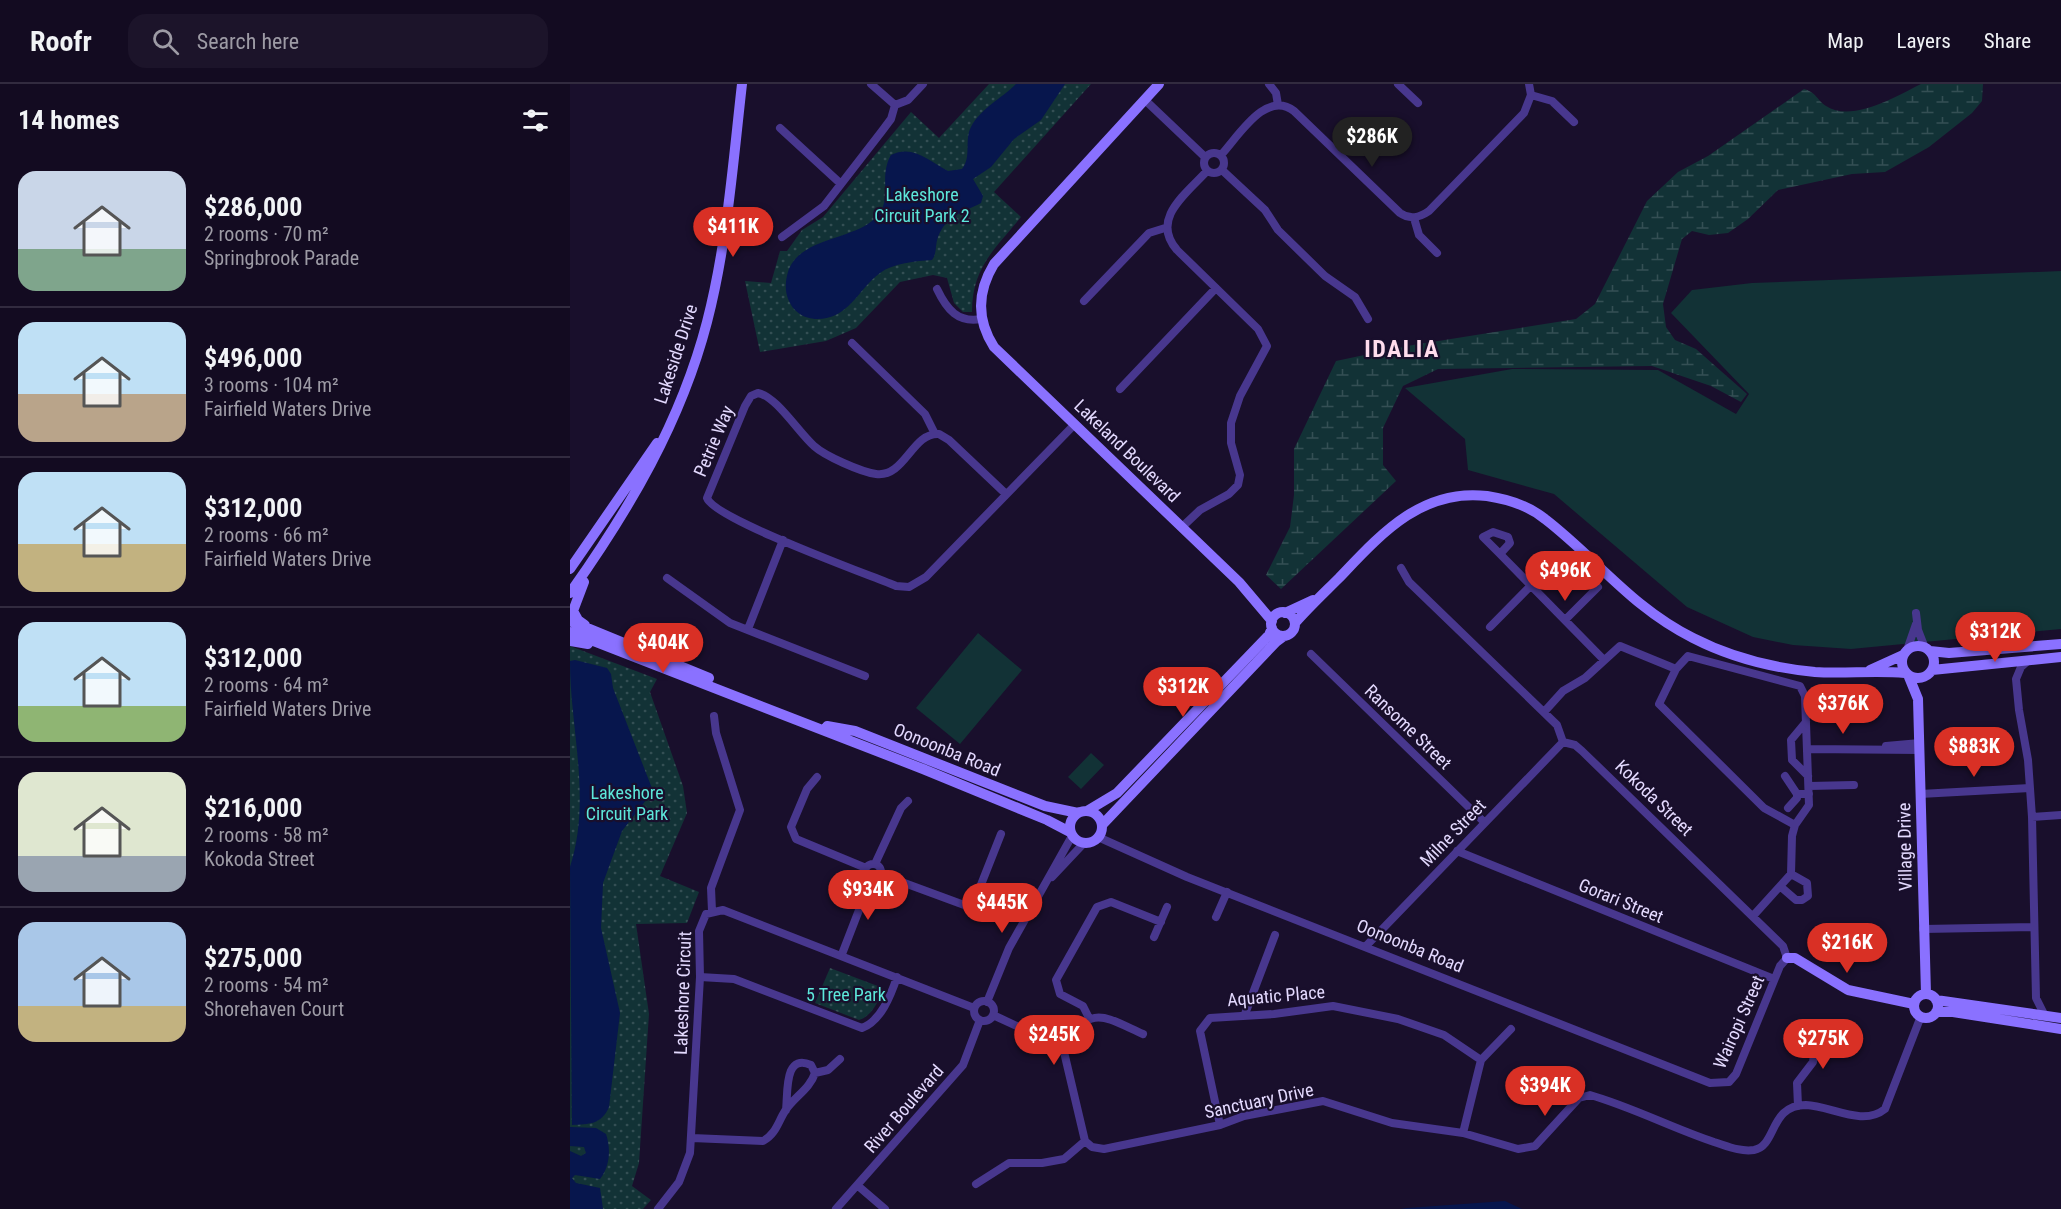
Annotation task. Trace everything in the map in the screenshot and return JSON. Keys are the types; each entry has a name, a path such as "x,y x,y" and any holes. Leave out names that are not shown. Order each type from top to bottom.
{"street":[{"name":"Lakeside Drive","path":"570,593 603,547 656,458 707,322 728,206 742,84"},
{"path":"871,84 895,105"},
{"path":"895,105 908,100 922,84"},
{"name":"Lakeland Boulevard","path":"1159,84 994,264 981,291 981,319 994,346 1277,619"},
{"path":"1269,84 1276,93 1278,105"},
{"path":"1398,84 1418,103"},
{"path":"1221,156 1261,112 1278,105 1294,111 1400,213 1414,218 1429,211 1524,113 1531,95 1529,84"},
{"path":"1531,95 1552,101 1574,122"},
{"path":"1145,100 1205,157"},
{"path":"782,237 818,212 882,131 891,118 895,105"},
{"path":"780,128 841,184"},
{"path":"1215,153 1221,156 1224,164 1222,170 1216,173 1207,171 1203,163 1205,157 1215,153"},
{"path":"1222,170 1265,210 1278,230 1325,276 1355,297 1368,319"},
{"path":"1182,527 1200,510 1229,494 1238,485 1240,475 1231,443 1231,423 1240,396 1267,346 1263,334 1170,243 1165,228 1170,212 1207,171"},
{"path":"1414,218 1416,231 1437,253"},
{"path":"1084,301 1149,233 1165,228"},
{"path":"1120,389 1216,288"},
{"path":"938,289 943,302 959,318 968,321 981,319"},
{"path":"852,343 925,414 935,434 949,440 1006,494"},
{"name":"Petrie Way","path":"935,434 924,440 894,470 884,474 873,473 816,448 766,395 758,393 751,396 708,491 707,500 737,521 896,586 909,587 926,577 1075,424"},
{"name":"Lakeside Drive","path":"570,569 671,420"},
{"path":"1047,882 1084,843 1098,837 1102,825 1276,642 1291,633 1295,623 1316,598 1391,526 1413,510 1431,502 1465,495 1496,497 1515,502 1544,517 1642,606 1693,638 1751,660 1784,668 1844,673 1870,670 1907,675 1929,674 2000,661 2061,657"},
{"path":"748,629 783,540"},
{"path":"592,630 578,620 573,611 578,594 603,547"},
{"path":"1500,554 1604,660"},
{"path":"1490,627 1557,559"},
{"name":"Kokoda Street","path":"1401,568 1409,582 1559,728 1563,742 1575,745 1582,751 1783,946 1787,958"},
{"path":"667,578 722,618 865,676"},
{"path":"1565,620 1598,587"},
{"path":"987,1002 1009,948 1047,882 1071,834 1071,822 1082,812 1117,793 1269,635 1277,619 1316,598"},
{"path":"1916,613 1917,623 1934,660 1929,674"},
{"path":"1277,619 1292,616 1295,623"},
{"path":"1277,619 1278,635 1284,636"},
{"name":"Oonoonba Road","path":"570,621 661,657 765,706"},
{"path":"1907,675 1901,665 1917,623"},
{"name":"Oonoonba Road","path":"570,632 765,706 1047,819 1071,834"},
{"path":"570,641 624,652"},
{"path":"1870,670 1916,646 1949,653 2061,644"},
{"path":"1544,712 1563,691 1585,678 1620,646 1676,669"},
{"name":"Ransome Street","path":"1311,654 1484,822"},
{"path":"1753,916 1791,874 1791,836 1795,825 1808,808 1805,696 1800,686 1688,656 1676,669 1659,704 1764,808 1795,825"},
{"path":"2016,679 2021,667 2029,659"},
{"path":"2000,661 2012,670 2016,679 2020,719 2028,760 2032,817 2036,998 2045,1016"},
{"name":"Village Drive","path":"1918,699 1929,674"},
{"name":"Village Drive","path":"1907,675 1918,699 1926,994"},
{"path":"712,911 711,888 740,810 716,733 714,716"},
{"name":"Oonoonba Road","path":"803,721 855,731 1045,806 1082,812"},
{"path":"1806,722 1791,740 1792,760 1808,776"},
{"name":"Milne Street","path":"1366,946 1563,742"},
{"path":"1807,749 1879,748 1899,743 1920,746"},
{"path":"1785,776 1797,794 1797,798 1788,808"},
{"path":"817,777 807,789 791,827 796,839 866,868 875,864 901,808 908,801"},
{"path":"1797,794 1809,790 1854,785"},
{"path":"1920,794 2030,788"},
{"path":"1082,812 1097,816 1102,825"},
{"path":"2032,817 2061,815"},
{"path":"971,910 1001,834"},
{"path":"1071,834 1084,843"},
{"name":"Oonoonba Road","path":"1098,837 1116,847 1227,892 1710,1083"},
{"name":"Gorari Street","path":"1457,850 1774,979"},
{"path":"875,864 879,867 880,874"},
{"path":"866,868 866,873 871,879"},
{"path":"871,879 877,878 880,874"},
{"path":"880,874 971,910 994,916"},
{"path":"1781,887 1796,900 1802,900 1808,896 1807,883 1791,874"},
{"path":"842,954 871,879"},
{"path":"1216,917 1227,892"},
{"path":"1089,1018 1083,1006 1060,994 1056,980 1072,947 1097,907 1111,902 1161,922"},
{"path":"1154,937 1167,907"},
{"name":"Lakeshore Circuit","path":"658,1209 682,1175 692,1138 700,977 700,924 712,911 723,910 842,954 974,1008"},
{"path":"1923,929 2034,927"},
{"path":"1245,1014 1275,935"},
{"path":"1787,958 1795,958 1848,990 1914,1004"},
{"name":"Wairopi Street","path":"1710,1083 1729,1082 1736,1074 1774,979 1787,958"},
{"path":"700,977 734,979 862,1028 870,1024 884,1008 897,977"},
{"path":"2061,1018 1936,1000 1926,994 1918,997 1914,1004 1921,1016 1929,1017 1936,1012 1953,1012 2061,1029"},
{"path":"2000,1010 2025,1010 2036,998"},
{"path":"1936,1000 1936,1012"},
{"path":"981,1001 987,1002 992,1006 993,1015 989,1020 980,1020 974,1014 974,1008 981,1001"},
{"name":"Aquatic Place","path":"1220,1125 1200,1031 1210,1017 1274,1014 1333,1006 1398,1019 1444,1035 1481,1060"},
{"path":"2000,1010 2019,1018 2022,1023"},
{"path":"976,1184 1009,1163 1042,1163 1064,1159 1084,1141 1064,1052 1060,1046 993,1015"},
{"path":"1817,1030 1813,1062 1797,1083 1798,1106 1817,1106 1861,1116 1879,1114 1891,1100 1921,1016"},
{"path":"1060,1046 1074,1029 1089,1018 1104,1017 1143,1034"},
{"name":"River Boulevard","path":"836,1209 963,1065 980,1020"},
{"path":"1463,1133 1481,1060 1511,1029"},
{"path":"815,1073 828,1070 840,1059"},
{"path":"692,1138 763,1141 775,1131 786,1110 812,1081 815,1073 811,1065 803,1062 790,1068 786,1110"},
{"name":"Sanctuary Drive","path":"1084,1141 1092,1147 1104,1149 1220,1125 1244,1116 1323,1101 1392,1123 1463,1133 1518,1149 1535,1146 1580,1098 1590,1095 1675,1130 1740,1150 1756,1150 1764,1145 1780,1116 1798,1106"},
{"path":"857,1185 885,1209"}],"green space":[{"name":"Lakeshore Circuit Park 2","path":"989,84 1091,84 994,192 1021,217 986,260 980,271 973,297 972,312 963,312 954,303 947,278 933,275 900,282 856,328 826,341 760,352 745,281 771,283 780,251 787,251 802,230 823,217 911,112 939,138"},
{"path":"1921,84 1983,84 1982,101 1972,113 1929,147 1885,172 1852,174 1778,190 1748,219 1728,233 1709,235 1692,231 1682,239 1663,304 1666,327 1675,340 1696,349 1747,394 1741,402 1711,386 1652,366 1438,369 1403,386 1383,428 1383,465 1396,481 1281,589 1266,575 1290,527 1294,495 1294,449 1336,361 1407,346 1576,319 1595,304 1647,201 1678,172 1708,156 1804,89 1814,94 1826,106 1848,111 1874,106"},
{"path":"2061,271 2061,629 1851,649 1793,645 1753,637 1687,607 1554,494 1468,470 1465,439 1405,388 1512,369 1658,370 1736,414 1749,394 1671,313 1692,290 1752,283"},
{"path":"978,633 1022,670 960,744 916,708"},
{"name":"Lakeshore Circuit Park","path":"570,646 657,679 650,692 683,786 687,813 660,876 699,892 687,923 636,924 649,1014 639,1163 632,1186 651,1200 643,1209 570,1209"},
{"path":"1091,753 1104,765 1081,789 1068,777"},
{"name":"5 Tree Park","path":"830,968 883,988 871,1012 859,1020 815,1003"}],"shaded area":[{"path":"1016,84 1065,84 1041,120 1014,139 991,167 973,179 983,196 981,203 950,219 941,230 932,260 905,263 885,270 872,280 852,303 836,315 815,319 795,310 787,297 786,287 788,272 794,261 813,246 862,227 879,214 885,198 887,164 891,155 907,151 921,155 948,171 962,169 967,159 969,132 975,120"},
{"path":"575,660 607,668 611,674 613,688 653,791 622,831 603,883 601,928 620,1013 609,1107 598,1120 589,1124 572,1125 570,867 576,841 580,790 570,661"},
{"path":"570,1127 596,1128 606,1134 609,1157 600,1179 575,1175 572,1178 576,1183 600,1188 603,1209 570,1209 570,1151 581,1156 586,1153 584,1147 570,1146"},
{"path":"1505,1201 1522,1209 1400,1209 1407,1208"}],"district":[{"name":"IDALIA","path":"1402,349"}]}
